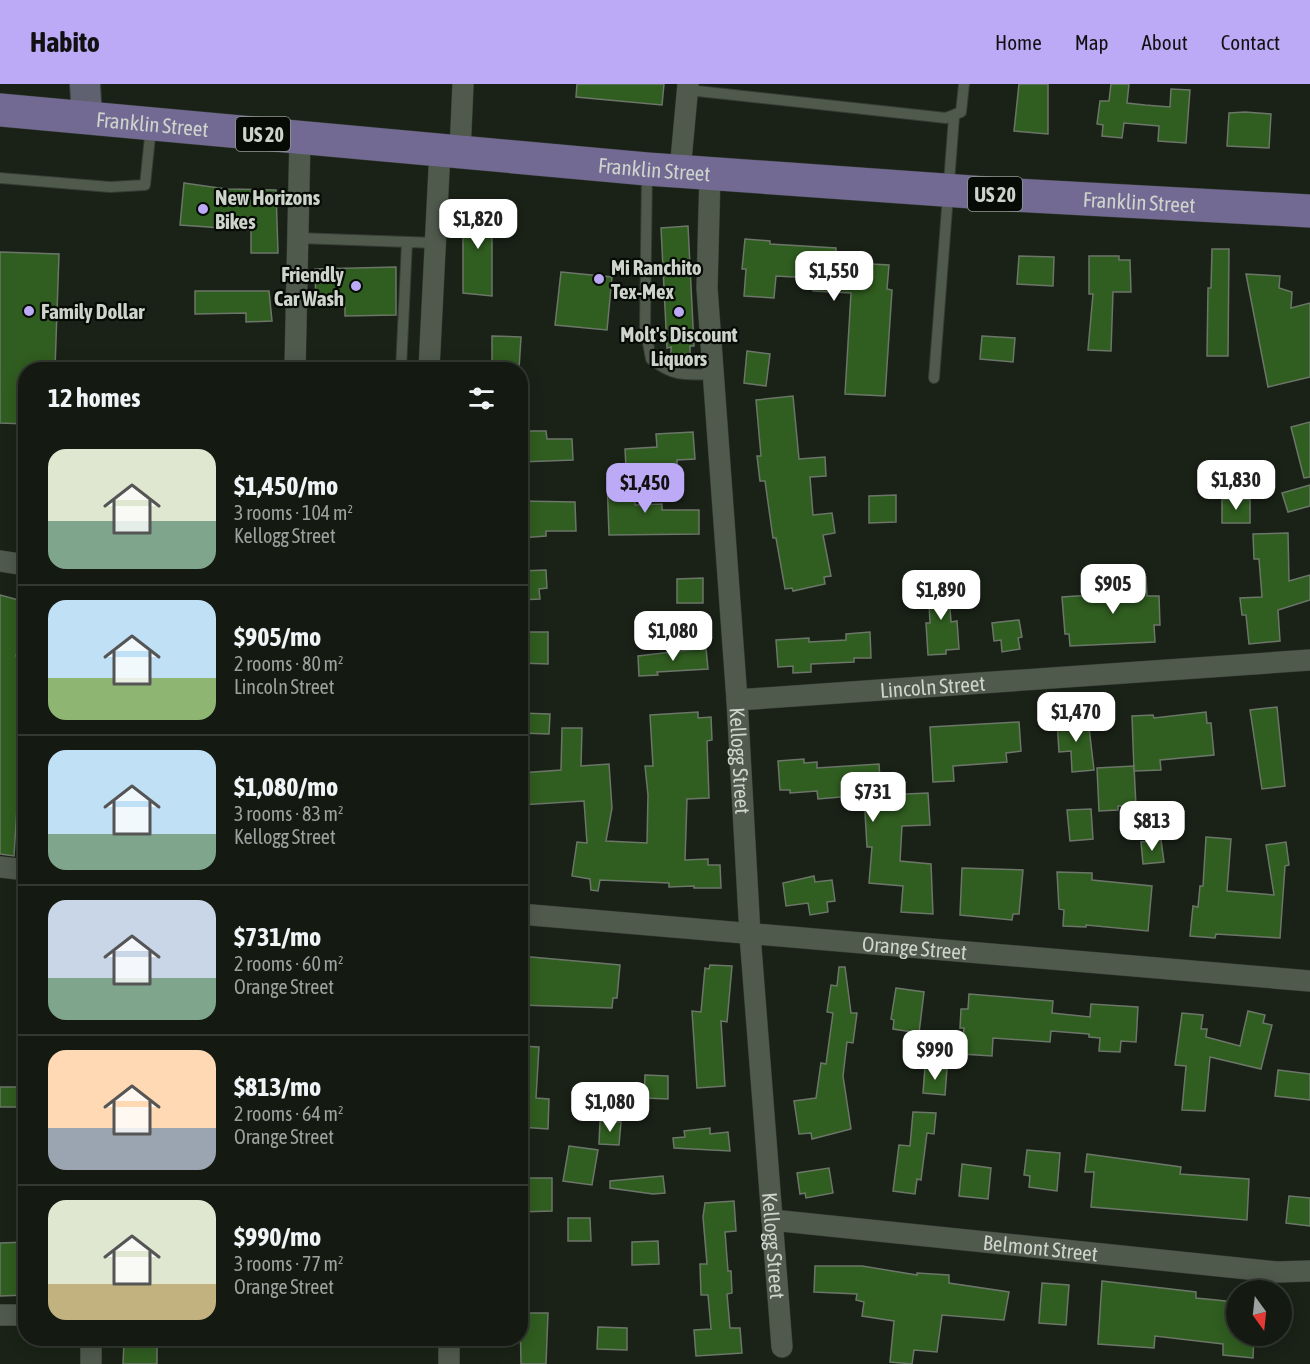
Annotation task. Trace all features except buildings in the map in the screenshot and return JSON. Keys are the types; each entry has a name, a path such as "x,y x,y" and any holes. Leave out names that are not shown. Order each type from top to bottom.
{"main road":[{"name":"Franklin Street","path":"0,110 695,173 1310,211"}],"street":[{"path":"85,84 87,118"},
{"path":"429,362 436,243 463,84"},
{"name":"Kellogg Street","path":"688,87 707,288 737,700 750,935 782,1347"},
{"path":"295,362 300,137"},
{"path":"0,561 18,564"},
{"name":"Lincoln Street","path":"737,700 1310,660"},
{"path":"0,867 18,869"},
{"name":"Orange Street","path":"528,915 1310,981"},
{"name":"Belmont Street","path":"772,1220 1277,1272 1310,1270"},
{"path":"0,1315 18,1315"},
{"path":"91,1346 91,1364"},
{"path":"449,1346 449,1364"}],"lane":[{"path":"688,87 946,118 954,117 961,112 964,84"},
{"path":"934,378 954,117"},
{"path":"0,178 110,187 145,185 152,124"},
{"path":"646,169 645,327 651,359 666,371 682,375 712,374"},
{"path":"298,238 436,243"},
{"path":"401,362 407,242"}],"place":[{"name":"New Horizons Bikes","path":"203,209"},
{"name":"Mi Ranchito Tex-Mex","path":"599,279"},
{"name":"Friendly Car Wash","path":"356,286"},
{"name":"Family Dollar","path":"29,311"},
{"name":"Molt's Discount Liquors","path":"679,312"}]}
